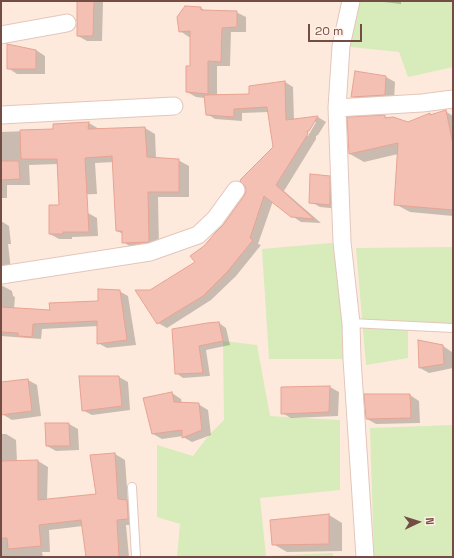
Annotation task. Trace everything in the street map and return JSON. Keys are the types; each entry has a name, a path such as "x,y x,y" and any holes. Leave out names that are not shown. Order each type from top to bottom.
{"street":[{"path":"351,1 341,46 337,108 342,242 351,323 365,557"},
{"path":"1,35 67,23"},
{"path":"337,108 422,103 453,99"},
{"path":"1,116 174,106"},
{"path":"1,275 150,252 198,234 215,219 236,190"}],"lane":[{"path":"351,323 453,328"},
{"path":"132,487 136,557"}],"green space":[{"path":"350,1 453,1 453,67 408,77 399,52 341,46"},
{"path":"342,242 352,359 269,359 262,249"},
{"path":"453,247 453,331 408,325 408,358 366,365 356,248"},
{"path":"223,341 257,345 270,416 340,420 340,490 260,498 266,556 333,553 333,557 177,557 180,524 157,517 157,445 193,456 209,435 224,420"},
{"path":"453,425 453,557 374,557 370,428"}],"building":[{"path":"77,1 94,1 93,36 77,36"},
{"path":"185,6 201,7 201,10 237,11 237,27 222,28 221,62 208,61 208,94 186,92 186,66 190,66 190,31 179,32 177,17"},
{"path":"7,44 36,50 36,69 7,69"},
{"path":"355,71 386,76 385,95 351,97"},
{"path":"285,81 286,120 318,116 309,131 307,131 308,134 276,185 314,219 291,217 264,196 250,238 253,240 228,271 203,296 157,324 135,290 150,290 195,262 190,256 204,246 223,225 244,196 246,191 245,186 240,181 241,179 273,147 267,107 234,109 234,117 206,115 204,95 249,94 249,86"},
{"path":"446,110 453,144 453,210 394,205 398,143 349,154 347,117 385,115 385,118 393,117 408,122 430,113 430,115"},
{"path":"89,122 88,129 145,127 147,157 179,159 179,192 148,192 149,242 122,243 122,231 116,231 112,156 85,158 89,232 63,232 63,234 49,234 49,205 59,205 57,159 21,159 20,130 53,129 53,124"},
{"path":"1,161 19,161 20,179 1,180"},
{"path":"310,174 330,176 330,205 309,203"},
{"path":"98,289 120,290 127,340 97,344 97,321 33,324 32,337 18,336 18,333 1,332 1,307 50,310 49,303 98,301"},
{"path":"219,322 223,341 199,346 203,373 175,374 172,329"},
{"path":"418,340 443,345 444,364 419,368"},
{"path":"79,376 119,376 122,406 82,411"},
{"path":"28,379 32,411 1,415 1,382"},
{"path":"330,386 329,412 281,414 281,387"},
{"path":"172,392 174,402 199,403 202,430 182,438 182,430 152,434 143,398"},
{"path":"364,394 410,394 411,418 366,419"},
{"path":"45,423 69,423 70,446 46,446"},
{"path":"115,453 118,499 127,500 128,516 128,519 117,520 119,557 86,557 81,520 39,525 41,546 8,549 7,538 1,538 1,461 38,460 38,500 96,494 90,455"},
{"path":"329,514 329,544 272,545 270,520"}]}
